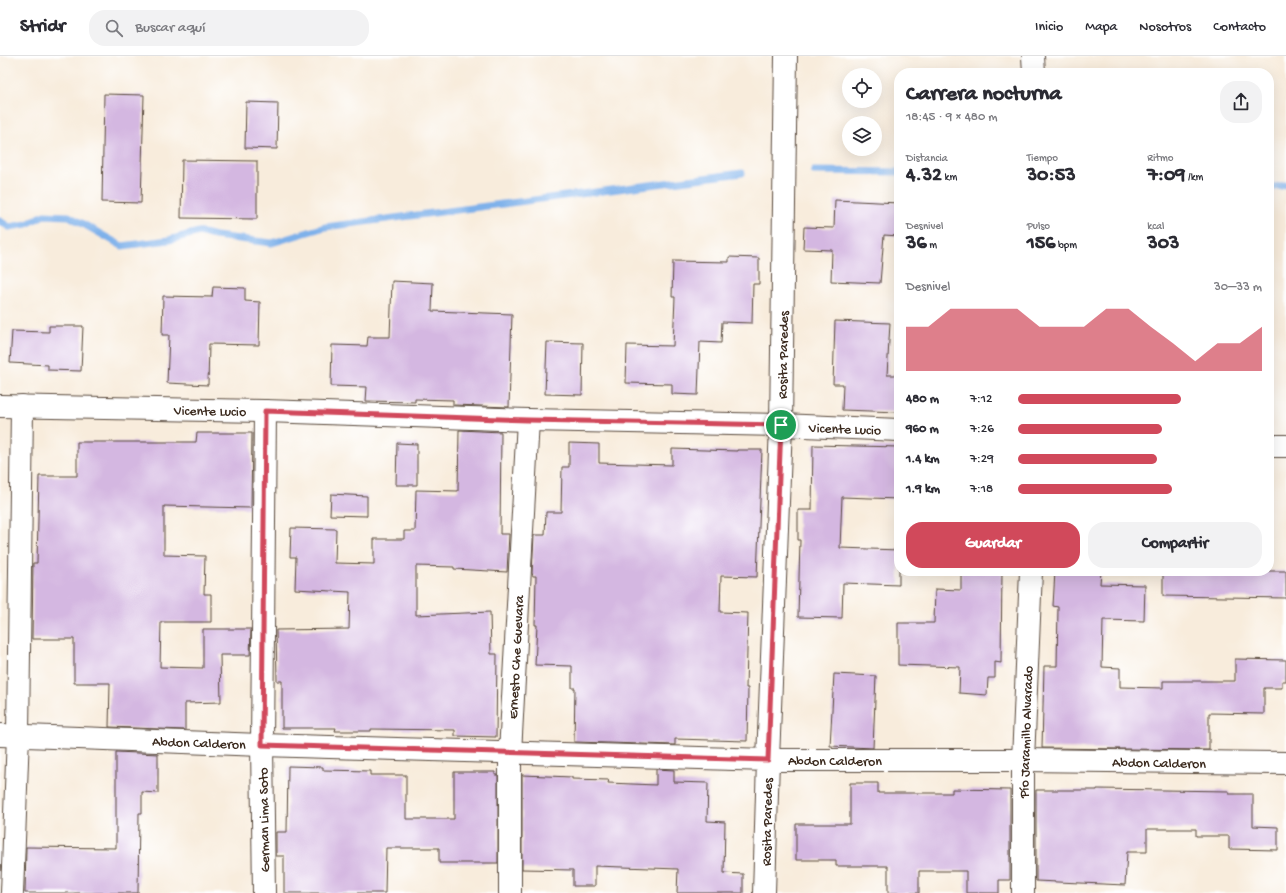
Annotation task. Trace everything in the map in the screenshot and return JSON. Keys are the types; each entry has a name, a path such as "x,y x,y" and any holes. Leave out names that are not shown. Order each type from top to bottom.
{"street":[{"name":"Rosita Paredes","path":"764,893 781,425 786,56"},
{"path":"1033,56 1034,68"},
{"name":"Vicente Lucio","path":"0,406 265,411 528,420 781,425 894,430"},
{"path":"12,893 9,735 22,406"},
{"name":"German Lima Soto","path":"264,893 262,745 265,411"},
{"name":"Ernesto Che Guevara","path":"510,893 510,753 528,420"},
{"path":"1274,446 1286,446"},
{"name":"Pío Jaramillo Alvarado","path":"1023,893 1023,760 1031,576"},
{"name":"Abdon Calderon","path":"9,735 262,745 768,760 1023,760 1286,763"}],"building":[{"path":"104,94 144,95 141,203 102,202"},
{"path":"246,102 278,103 277,149 245,148"},
{"path":"182,160 257,161 257,219 181,218"},
{"path":"835,200 894,203 894,236 884,235 880,283 831,281 832,250 803,249 804,227 834,228"},
{"path":"729,257 759,258 759,284 753,284 752,323 722,322 721,343 700,342 698,395 672,394 672,384 626,383 627,345 673,346 675,297 672,297 673,261 729,262"},
{"path":"392,281 433,283 432,311 512,314 509,407 453,405 453,400 415,399 415,402 366,401 367,387 331,386 332,345 367,346 368,337 390,337"},
{"path":"213,287 245,288 245,301 260,302 259,345 209,344 208,385 167,383 169,335 162,335 163,296 212,297"},
{"path":"835,321 890,323 887,375 894,375 894,412 842,410 843,384 833,384"},
{"path":"49,326 83,326 81,371 48,370 48,365 10,363 12,331 49,332"},
{"path":"547,342 583,343 582,395 545,394"},
{"path":"459,430 501,432 500,534 509,534 507,572 454,569 454,567 416,566 416,615 490,612 491,654 497,654 496,737 455,736 455,730 371,729 371,731 335,731 336,728 282,728 282,681 277,681 276,630 349,629 350,592 295,589 296,557 290,557 291,528 336,529 335,563 374,564 374,539 404,539 404,531 415,531 416,490 458,491"},
{"path":"197,433 252,433 251,508 164,506 164,555 205,556 204,594 211,594 211,622 161,622 160,667 203,668 203,629 251,629 250,655 220,655 221,702 185,703 185,730 109,727 110,683 74,683 74,639 32,639 33,563 37,563 39,476 77,476 77,442 196,442"},
{"path":"397,443 417,444 417,485 396,485"},
{"path":"569,443 599,444 599,463 672,465 672,449 737,451 762,450 757,577 721,576 720,612 748,613 746,688 748,688 747,741 675,739 675,745 574,742 575,688 572,688 572,666 535,665 537,625 535,625 536,576 533,576 532,573 534,535 545,535 546,512 561,512 562,467 569,467"},
{"path":"813,445 894,447 894,499 842,497 840,548 894,550 894,576 899,576 899,585 843,583 842,618 798,617 800,540 798,540 798,510 812,510"},
{"path":"331,494 367,496 367,516 330,515"},
{"path":"1274,571 1286,571 1286,598 1163,596 1163,576 1274,576"},
{"path":"961,576 1002,576 1001,663 995,662 995,678 988,678 987,695 959,693 960,667 898,665 898,623 934,623 935,589 961,590"},
{"path":"1055,576 1101,576 1100,584 1145,585 1144,621 1103,620 1102,667 1120,668 1120,687 1163,688 1163,681 1235,681 1235,659 1286,660 1286,681 1282,681 1282,688 1264,688 1264,714 1209,713 1209,750 1042,748 1044,666 1057,666 1058,607 1053,606"},
{"path":"834,674 876,676 873,748 830,746"},
{"path":"116,752 158,754 158,793 142,792 142,813 139,813 138,893 25,893 26,847 116,848"},
{"path":"288,766 323,767 323,770 370,771 370,775 406,775 406,819 454,819 454,772 495,772 495,775 498,775 498,863 439,863 439,848 386,848 385,893 284,893 284,856 276,856 276,832 287,832"},
{"path":"656,769 674,770 674,782 708,783 707,821 725,822 724,873 743,874 743,893 677,893 678,869 595,866 595,886 573,886 573,870 522,869 522,775 572,777 572,779 609,780 608,783 656,785"},
{"path":"850,783 878,783 878,793 952,793 952,789 1010,790 1010,880 999,880 999,893 966,893 966,871 919,871 919,893 888,893 888,866 836,866 836,860 796,860 796,824 850,824"},
{"path":"1097,789 1229,791 1229,794 1253,794 1253,826 1278,827 1278,850 1229,849 1229,836 1196,836 1196,829 1147,829 1147,852 1127,852 1125,885 1036,881 1036,790"}],"waterway":[{"path":"814,171 894,172"},
{"path":"0,221 9,227 27,224 44,215 69,216 122,246 169,240 199,232 215,236 272,243 325,227 742,173"},
{"path":"1274,187 1286,185"}],"route":[{"path":"265,411 528,420 781,425 768,760 262,745 265,411"}]}
